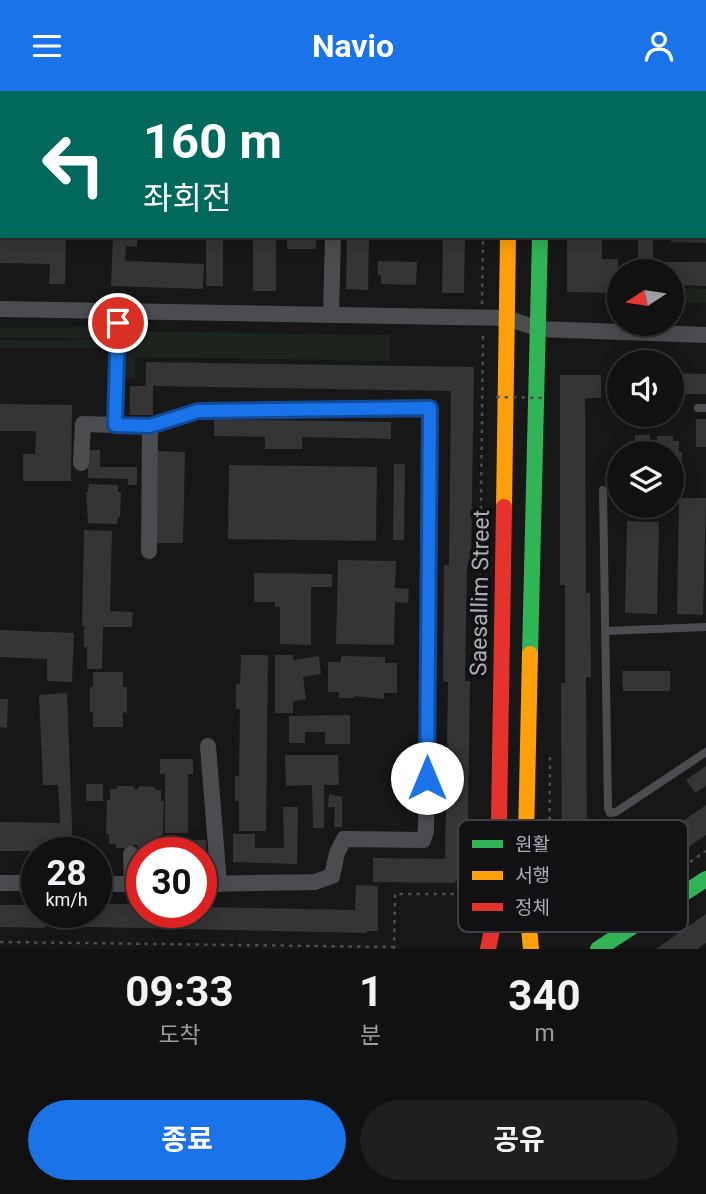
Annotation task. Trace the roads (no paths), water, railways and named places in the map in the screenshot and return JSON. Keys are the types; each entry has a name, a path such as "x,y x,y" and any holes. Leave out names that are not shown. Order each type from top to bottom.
{"main road":[{"name":"Saesallim Street","path":"499,820 508,238"},
{"path":"527,820 540,238"},
{"path":"688,891 706,879"},
{"path":"598,949 626,932"}],"street":[{"path":"331,314 333,238"},
{"path":"0,309 483,317 507,318 539,329 706,335"},
{"path":"115,425 117,310"},
{"path":"81,463 83,424 150,426 198,411 430,408 426,831 423,840 344,839 337,853 332,876 315,883 219,884 208,746"},
{"path":"149,551 150,426"},
{"path":"0,883 21,883"}],"lane":[{"path":"603,490 610,813 616,812 706,752"},
{"path":"605,631 706,627"}]}
